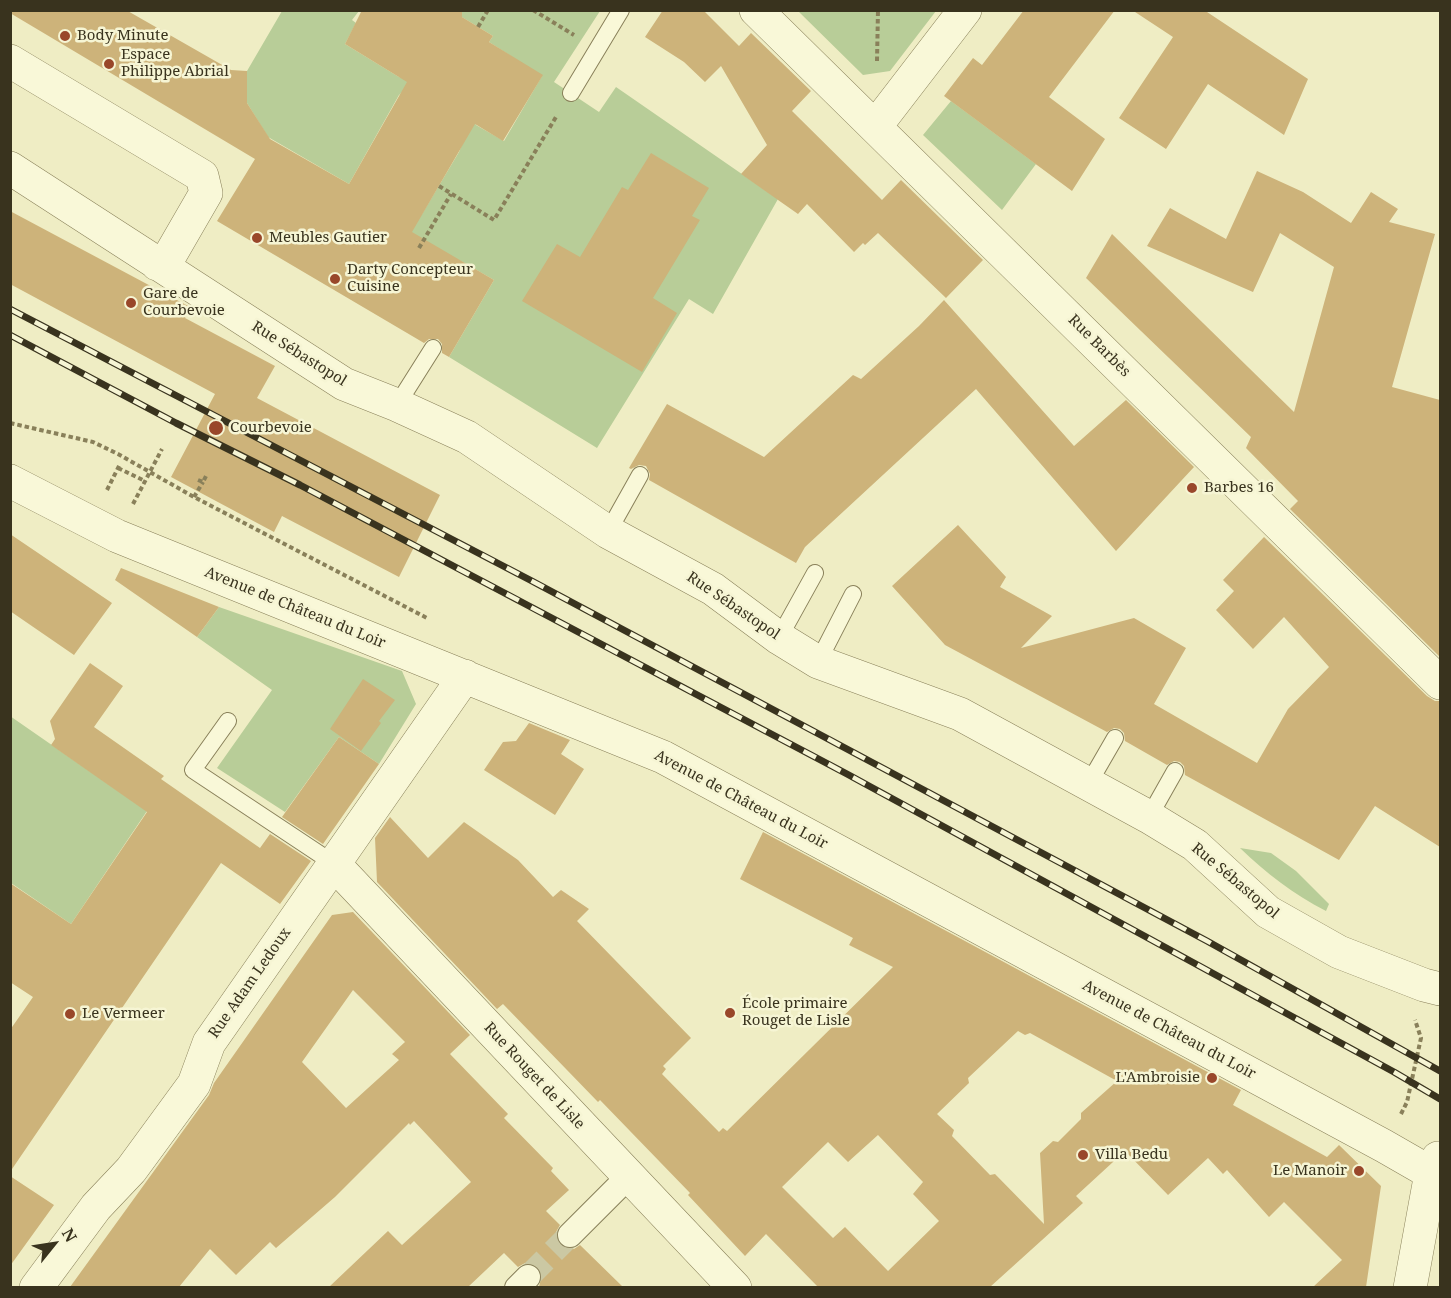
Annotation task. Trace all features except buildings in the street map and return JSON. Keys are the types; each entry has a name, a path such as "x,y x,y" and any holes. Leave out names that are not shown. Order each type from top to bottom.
{"street":[{"name":"Rue Barbès","path":"756,10 1440,683"},
{"path":"875,127 965,10"},
{"path":"10,61 202,176 206,193 170,257 157,264"},
{"name":"Rue Sébastopol","path":"10,168 344,384 467,437 608,532 713,589 779,638 818,662 960,714 1089,783 1195,845 1268,912 1339,952 1440,989"},
{"name":"Avenue de Château du Loir","path":"10,481 117,536 663,757 1384,1146 1437,1170"},
{"name":"Rue Adam Ledoux","path":"36,1287 96,1208 131,1170 194,1084 208,1043 465,676"},
{"name":"Rue Rouget de Lisle","path":"333,863 735,1287"},
{"path":"1410,1287 1437,1170"},
{"path":"570,1235 629,1176"}],"lane":[{"path":"571,93 621,10"},
{"path":"397,405 434,348"},
{"path":"608,532 640,475"},
{"path":"779,638 815,573"},
{"path":"818,662 853,594"},
{"path":"228,721 193,770 333,863"},
{"path":"1089,783 1115,738"},
{"path":"1149,817 1175,771"}],"path":[{"path":"478,27 488,10"},
{"path":"533,10 597,50"},
{"path":"877,62 878,10"},
{"path":"439,186 494,220 571,93"},
{"path":"419,248 451,194"},
{"path":"10,423 93,442 436,623"},
{"path":"136,498 162,449"},
{"path":"111,482 119,466 145,481 143,485"},
{"path":"194,497 200,481 207,474"},
{"path":"1384,1146 1407,1102 1421,1038 1415,1019 1417,1012"}],"green space":[{"path":"282,11 359,11 352,20 356,23 345,44 399,77 413,82 399,95 349,184 268,137 247,103 247,71"},
{"path":"452,11 600,11 554,82 599,112 616,87 778,199 713,314 689,299 597,448 449,357 494,280 461,261 408,242 403,223 422,214 459,152 472,119 476,125 504,141 542,76 489,42 493,36"},
{"path":"798,11 936,11 890,71 863,75"},
{"path":"951,101 1036,164 1002,210 923,135"},
{"path":"219,607 402,671 416,704 379,764 339,737 285,812 217,768 272,690 197,637"},
{"path":"10,716 147,811 71,924 11,883"},
{"path":"1240,848 1271,853 1296,871 1329,904 1326,911 1302,898 1280,882"}],"tunnel":[{"path":"528,1277 570,1235"}],"railway":[{"path":"10,309 530,580 1207,941 1440,1071"},
{"path":"10,335 176,423 300,485 847,774 1440,1099"}],"place":[{"name":"Body Minute","path":"65,36"},
{"name":"Espace Philippe Abrial","path":"109,64"},
{"name":"Meubles Gautier","path":"257,238"},
{"name":"Darty Concepteur Cuisine","path":"335,279"},
{"name":"Gare de Courbevoie","path":"131,303"},
{"name":"Courbevoie","path":"216,428"},
{"name":"Barbes 16","path":"1192,488"},
{"name":"École primaire Rouget de Lisle","path":"730,1013"},
{"name":"Le Vermeer","path":"70,1014"},
{"name":"L'Ambroisie","path":"1212,1078"},
{"name":"Villa Bedu","path":"1083,1155"},
{"name":"Le Manoir","path":"1359,1171"}]}
